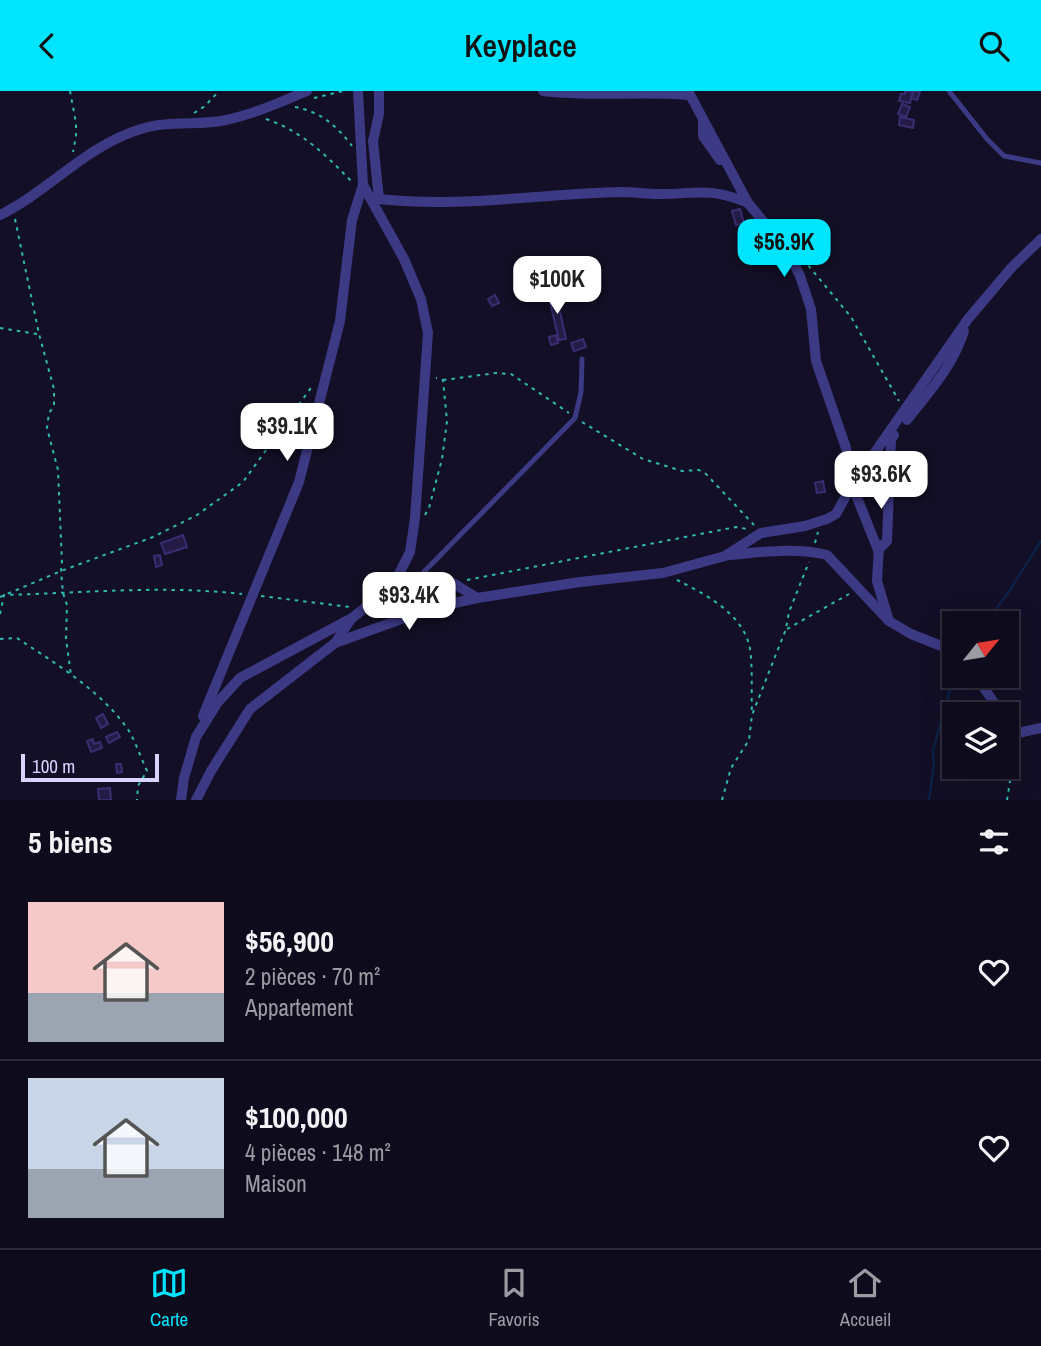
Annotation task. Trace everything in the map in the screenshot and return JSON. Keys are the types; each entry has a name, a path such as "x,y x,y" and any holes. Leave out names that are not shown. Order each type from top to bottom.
{"street":[{"path":"0,215 13,209 75,163 141,129 177,123 225,121 307,91"},
{"path":"196,737 218,702 240,678 352,618 393,586 410,552 428,333 421,299 404,259 368,193 358,91"},
{"path":"181,800 184,778 196,737 220,671 299,482 340,321 352,220 368,193 373,141 379,114 379,91"},
{"path":"544,91 568,94 640,91 688,93 748,203 786,250 800,276 811,309 816,362 846,449 852,485 878,550 877,581 889,621"},
{"path":"368,193 409,203 466,203 621,193 711,191 748,203"},
{"path":"878,550 887,541 891,435 968,319 1012,267 1041,239"},
{"path":"725,556 761,533 805,526 836,514 852,485 943,374 958,350 968,319"},
{"path":"335,643 432,608 477,598 580,582 663,573 725,556 785,550 813,551 827,555 889,621 911,634 942,646"},
{"path":"393,586 453,583 477,598"},
{"path":"196,800 250,709 335,643 352,618"},
{"path":"1019,733 1041,727"}],"lane":[{"path":"949,91 1004,156 1041,163"},
{"path":"413,583 575,418 581,392 582,359"}],"path":[{"path":"70,91 76,123 72,148 75,163"},
{"path":"177,123 205,106 219,91"},
{"path":"287,105 312,110 333,123 363,161"},
{"path":"248,114 290,127 368,193"},
{"path":"13,209 39,334 54,389 54,406 49,413 47,428 58,470 61,571 67,605 66,639 71,674"},
{"path":"798,255 850,317 883,370 904,412"},
{"path":"0,328 39,334"},
{"path":"424,373 443,380 495,373 512,374 575,418 643,460 682,471 699,470 706,474 761,533"},
{"path":"424,518 442,459 447,421 443,380"},
{"path":"0,597 153,537 197,515 243,482 314,383"},
{"path":"752,715 786,629 789,612 818,531 827,519"},
{"path":"453,583 736,527 761,533"},
{"path":"663,573 707,595 738,623 750,647 752,715 748,740 731,768 722,800"},
{"path":"786,629 858,589"},
{"path":"4,595 92,590 192,591 254,595 335,606 368,606"},
{"path":"386,605 406,594"},
{"path":"0,614 4,595"},
{"path":"0,639 17,638 71,674 113,710 130,733 147,771 138,786 137,800"},
{"path":"1007,800 1010,779"}],"building":[{"path":"905,91 913,91 910,103 899,101"},
{"path":"914,91 920,92 917,100 911,98"},
{"path":"902,104 910,107 906,117 898,114"},
{"path":"900,117 914,120 913,128 899,125"},
{"path":"740,209 744,223 736,225 732,211"},
{"path":"587,276 589,287 569,290 567,280"},
{"path":"556,293 566,339 559,340 548,294"},
{"path":"495,295 499,303 492,306 488,299"},
{"path":"556,335 558,343 551,345 549,337"},
{"path":"583,339 586,347 574,351 571,343"},
{"path":"823,481 825,492 817,493 815,483"},
{"path":"183,535 187,547 165,554 161,543"},
{"path":"160,555 162,565 156,567 154,556"},
{"path":"103,714 108,724 101,728 96,718"},
{"path":"117,732 120,737 109,743 106,737"},
{"path":"93,739 94,744 100,742 102,748 91,752 87,741"},
{"path":"116,764 121,764 122,772 117,773"},
{"path":"110,788 111,800 99,800 98,789"}],"waterway":[{"path":"994,611 1041,541"},
{"path":"929,800 933,750 950,688"}]}
